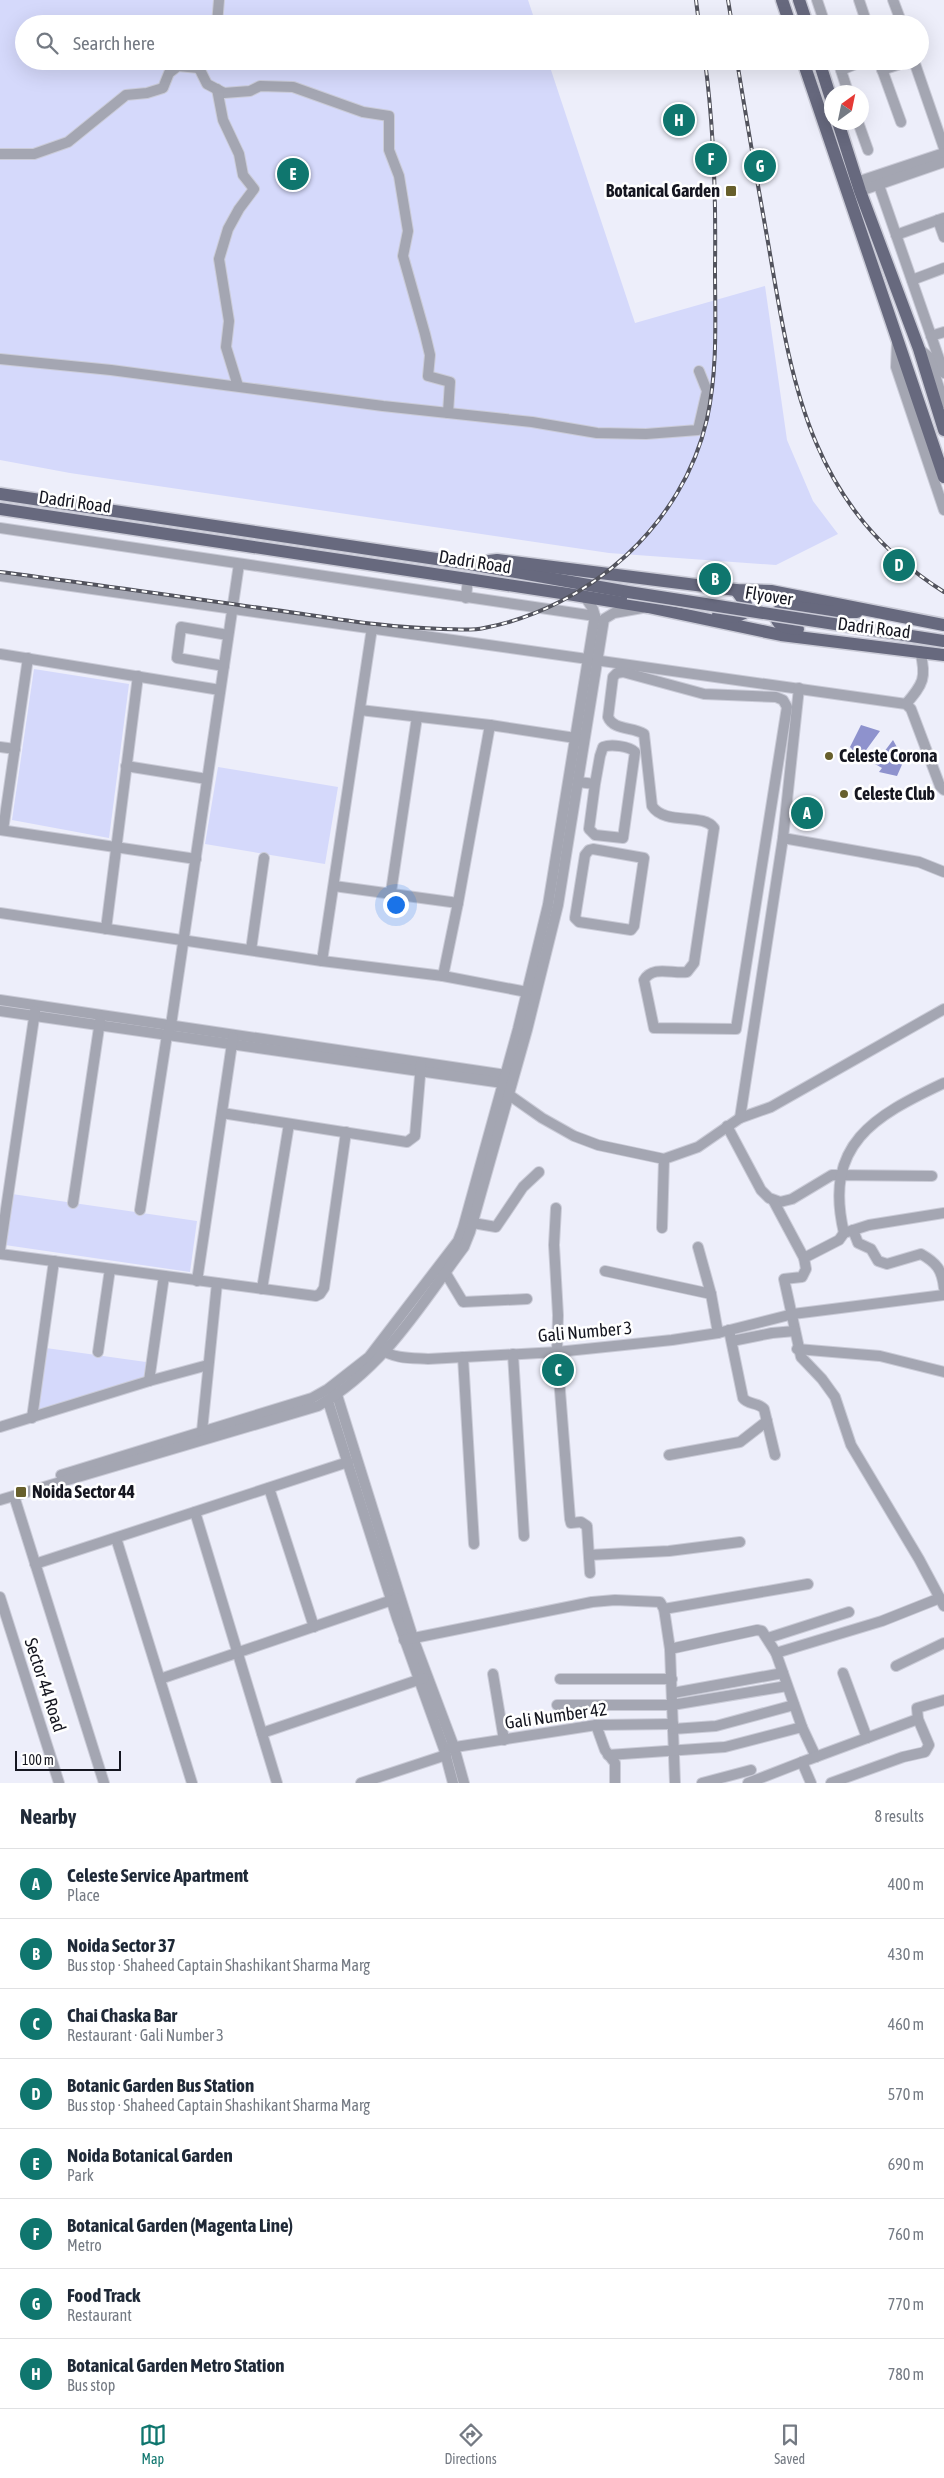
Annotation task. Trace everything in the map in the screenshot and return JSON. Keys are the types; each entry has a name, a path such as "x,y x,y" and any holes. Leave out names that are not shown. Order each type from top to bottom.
{"main road":[{"path":"782,0 787,15"},
{"path":"799,0 803,15"},
{"path":"806,70 944,477"},
{"path":"821,70 826,85"},
{"path":"841,130 859,187 919,349 944,430"},
{"path":"878,312 896,333"},
{"name":"Dadri Road","path":"0,494 470,564"},
{"name":"Dadri Road","path":"0,509 585,596 648,607 781,635 944,655"},
{"path":"470,564 497,560 736,590 772,591 882,613 940,622"},
{"name":"Flyover","path":"470,564 944,641"},
{"path":"694,618 714,615 735,618 741,615 745,610 746,604 736,590"},
{"path":"833,640 825,632 782,626 777,621 778,611 786,606 833,612 882,613"}],"street":[{"path":"218,15 219,0"},
{"path":"817,0 822,15"},
{"path":"859,0 863,15"},
{"path":"894,0 899,15"},
{"path":"0,154 34,154 68,142 126,95 147,93 163,88 169,72 172,70"},
{"path":"203,70 207,84 224,93 250,91 260,86 293,87 363,112 388,116 389,150 399,176 408,231 403,256 428,348 428,376 450,382 448,413"},
{"path":"840,70 846,85"},
{"path":"882,70 901,122"},
{"path":"917,70 944,148"},
{"path":"217,90 223,120 239,154 243,175 254,189 239,209 228,229 219,258 229,321 226,347 238,386"},
{"path":"861,130 868,150"},
{"path":"877,181 944,153"},
{"path":"859,187 944,162"},
{"path":"877,181 944,373"},
{"path":"896,235 941,219 944,237"},
{"path":"912,280 944,268"},
{"path":"931,336 944,332"},
{"path":"896,333 896,368 944,510"},
{"path":"919,349 929,358 944,403"},
{"path":"0,358 238,386 324,399 532,422 597,433 646,434 698,430 707,391 698,371"},
{"path":"0,528 595,616"},
{"path":"140,1210 184,940 239,564"},
{"path":"0,576 906,704 911,709 940,786 944,790"},
{"path":"466,598 468,578"},
{"path":"585,596 595,616 594,660"},
{"path":"0,1500 318,1406 333,1398 382,1349 464,1247 473,1223 548,905 581,739 594,660 606,617 648,607"},
{"path":"224,666 177,658 178,650 182,627 228,635"},
{"path":"322,961 372,628"},
{"path":"906,704 924,679 924,667 920,651"},
{"path":"0,654 220,690"},
{"path":"28,658 1,830 196,859"},
{"path":"617,672 704,694 720,694 776,697 783,700 787,707 736,1030 654,1028 644,980 648,974 654,971 683,973 692,969 714,828 708,823 657,813 652,806 644,734 610,722 608,709 613,677 617,672"},
{"path":"106,929 138,676"},
{"path":"704,694 706,676"},
{"path":"720,694 721,678"},
{"path":"740,1118 782,838 799,688"},
{"path":"360,710 490,725 581,739"},
{"path":"391,892 417,717"},
{"path":"443,976 490,725"},
{"path":"0,1493 312,1398 342,1379 382,1349 458,1241 463,1228 558,905 578,782 581,739"},
{"path":"0,747 15,749"},
{"path":"603,747 629,748 635,752 623,838 595,835 589,830 595,784 603,747"},
{"path":"126,766 207,779"},
{"path":"578,782 595,784"},
{"path":"782,838 919,862 944,872"},
{"path":"594,849 644,858 634,926 631,930 576,920 574,915 585,855 589,850 594,849"},
{"path":"567,852 585,855"},
{"path":"251,950 264,858"},
{"path":"334,886 391,892 458,903"},
{"path":"0,913 322,961 443,976 527,992"},
{"path":"0,1000 35,1011"},
{"path":"0,1011 35,1011 421,1066 505,1086 574,1136 598,1145 664,1159 698,1147 740,1118 771,1107 944,1009"},
{"path":"0,1250 35,1011"},
{"path":"73,1203 101,1020"},
{"path":"196,1281 233,1039"},
{"path":"222,1113 407,1142 415,1136 421,1066"},
{"path":"944,1083 893,1108 871,1124 856,1139 841,1174 839,1196 848,1231 858,1243 871,1248 878,1261 887,1264 921,1254 936,1262 942,1275 944,1288"},
{"path":"262,1290 288,1124"},
{"path":"727,1126 761,1190 773,1200 804,1258 806,1269 802,1277 784,1279 793,1314 798,1349 806,1364 822,1379 835,1397 851,1445 942,1602 776,1653"},
{"path":"0,1254 316,1296 324,1288 346,1132"},
{"path":"662,1228 664,1159"},
{"path":"473,1223 496,1227 523,1187 539,1172"},
{"path":"773,1200 780,1202 792,1199 824,1178 841,1174 932,1176"},
{"path":"556,1208 554,1245 558,1315 557,1352 570,1520 571,1523 581,1522 587,1526 590,1572"},
{"path":"804,1258 839,1240 848,1231 944,1213"},
{"path":"698,1247 711,1294 718,1333"},
{"path":"32,1418 54,1261"},
{"path":"98,1352 110,1269"},
{"path":"605,1271 711,1294"},
{"path":"445,1272 463,1302 527,1298"},
{"path":"149,1381 164,1276"},
{"path":"202,1432 217,1283"},
{"name":"Gali Number 3","path":"382,1349 406,1358 557,1352 718,1333 793,1314 944,1295"},
{"path":"729,1330 743,1398 748,1402 760,1404 764,1409 776,1455"},
{"path":"732,1341 795,1331"},
{"path":"798,1349 880,1356 912,1362 944,1372"},
{"path":"513,1354 524,1536"},
{"path":"463,1357 474,1544"},
{"path":"0,1427 149,1381 208,1365"},
{"path":"333,1398 348,1462 396,1599"},
{"path":"333,1398 409,1639 448,1751 464,1783"},
{"path":"668,1455 740,1442 767,1421"},
{"path":"35,1564 348,1462"},
{"path":"269,1488 314,1627"},
{"path":"14,1496 104,1783"},
{"path":"195,1512 277,1783"},
{"path":"116,1538 192,1783"},
{"path":"589,1555 669,1551 740,1542"},
{"path":"664,1609 808,1584"},
{"name":"Sector 44 Road","path":"0,1597 59,1783"},
{"path":"160,1679 396,1599"},
{"path":"409,1639 592,1602 657,1601 664,1609 670,1649 675,1783"},
{"path":"768,1638 849,1612"},
{"path":"670,1649 762,1630 776,1653 802,1728 816,1757"},
{"path":"896,1666 944,1643"},
{"path":"673,1693 783,1672"},
{"path":"843,1673 867,1738"},
{"path":"493,1674 504,1740"},
{"path":"560,1679 672,1678"},
{"path":"262,1733 423,1679"},
{"path":"557,1705 672,1705 787,1686"},
{"path":"831,1783 903,1757 925,1752 929,1745 918,1718 917,1708 944,1700"},
{"name":"Gali Number 42","path":"361,1783 448,1751 504,1740 596,1725 673,1726 733,1722 794,1705"},
{"path":"748,1783 918,1718"},
{"path":"596,1725 608,1755 615,1764 615,1783"},
{"path":"608,1755 725,1747 802,1728"},
{"path":"448,1751 454,1783"},
{"path":"802,1762 811,1783"},
{"path":"702,1783 751,1770"}],"shaded area":[{"path":"0,0 528,0 533,15 15,15 15,70 551,70 635,323 765,286 787,440 813,501 838,534 776,565 609,553 70,473 0,460"},
{"path":"34,669 129,684 109,838 12,820"},
{"path":"218,767 338,787 325,864 205,844"},
{"path":"12,1194 197,1221 190,1272 5,1245"},
{"path":"46,1348 146,1362 144,1377 38,1411"}],"water":[{"path":"861,725 880,731 861,757 851,753 852,749 850,747"},
{"path":"893,740 904,760 897,776 879,772 882,768 875,764"}],"railway":[{"path":"696,0 698,15"},
{"path":"728,0 730,15"},
{"path":"0,572 373,624 464,630 484,628 523,618 560,602 594,581 626,556 654,526 677,494 695,458 707,419 711,400 714,362 715,215 714,164 706,70"},
{"path":"739,70 788,350 800,397 816,442 837,484 864,522 899,559 944,592"}],"place":[{"name":"Botanical Garden Metro Station","path":"679,120"},
{"name":"Botanical Garden (Magenta Line)","path":"711,159"},
{"name":"Food Track","path":"760,166"},
{"name":"Noida Botanical Garden","path":"293,174"},
{"name":"Botanical Garden","path":"731,191"},
{"name":"Botanic Garden Bus Station","path":"899,565"},
{"name":"Noida Sector 37","path":"715,579"},
{"name":"Celeste Corona","path":"829,756"},
{"name":"Celeste Club","path":"844,794"},
{"name":"Celeste Service Apartment","path":"807,813"},
{"name":"Chai Chaska Bar","path":"558,1370"},
{"name":"Noida Sector 44","path":"21,1492"}]}
